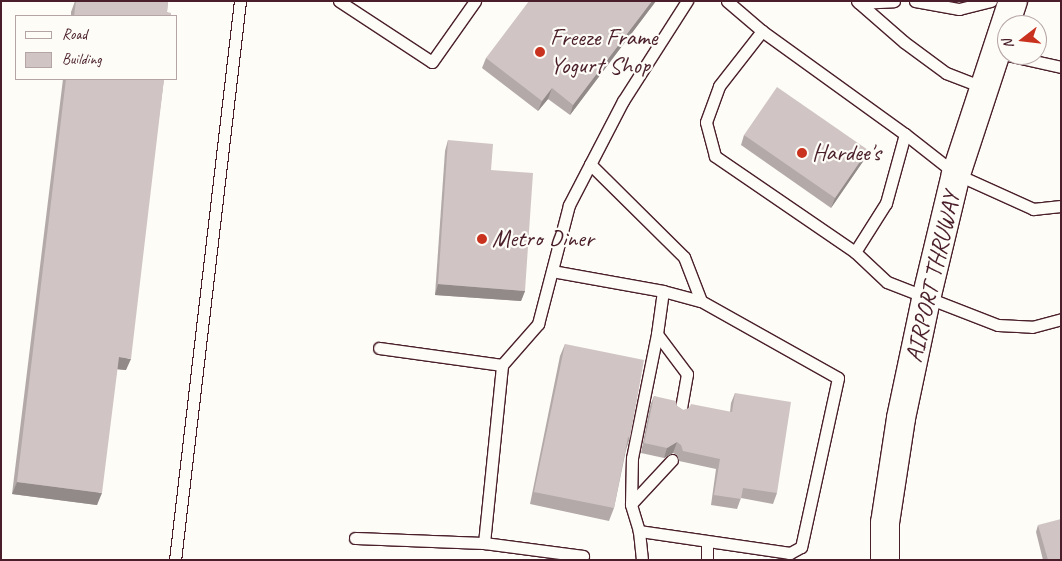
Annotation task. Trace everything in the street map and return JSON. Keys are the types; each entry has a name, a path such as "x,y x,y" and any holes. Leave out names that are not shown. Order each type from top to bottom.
{"main road":[{"name":"AIRPORT THRUWAY","path":"1011,15 1013,1"},
{"name":"AIRPORT THRUWAY","path":"885,560 885,523 900,427 926,299 956,174 984,88 998,65"}],"lane":[{"path":"174,560 240,1"},
{"path":"339,1 432,62 474,1"},
{"path":"484,543 502,365 538,324 569,205 622,102 687,1"},
{"path":"727,1 762,31 905,134 956,174 1033,209 1061,206"},
{"path":"859,2 894,1"},
{"path":"915,1 959,9 990,1"},
{"path":"859,2 904,42 946,73 984,88"},
{"path":"762,31 718,86 706,122 715,156 855,252 887,282 926,299 998,325 1032,327 1061,319"},
{"path":"1047,65 1061,68"},
{"path":"855,252 886,204 905,134"},
{"path":"590,164 684,257 701,302"},
{"path":"552,271 662,291 701,302 838,378 801,547 790,553 639,531"},
{"path":"642,560 639,531 632,504 632,458 657,334 662,291"},
{"path":"657,334 687,374 680,412"},
{"path":"379,348 502,365"},
{"path":"632,504 672,460"},
{"path":"355,538 484,543 583,556"},
{"path":"707,560 708,542"}],"building":[{"path":"76,1 168,1 167,12 171,13 171,15 74,15"},
{"path":"529,1 652,1 573,105 552,88 542,101 486,58"},
{"path":"66,80 164,80 131,359 119,357 102,493 17,482"},
{"name":"Hardee's","path":"777,87 868,150 835,198 744,135"},
{"name":"Metro Diner","path":"448,140 493,144 491,170 533,173 525,291 438,284"},
{"path":"565,344 644,360 630,438 628,437 614,508 534,492"},
{"path":"735,393 791,402 777,493 743,488 741,499 714,495 720,459 683,451 681,445 677,442 667,448 644,443 654,396 676,401 677,406 683,410 689,408 691,404 732,412"},
{"path":"1061,519 1061,560 1048,560 1038,525"}],"place":[{"name":"Freeze Frame Yogurt Shop","path":"540,52"},
{"name":"Hardee's","path":"802,153"},
{"name":"Metro Diner","path":"482,239"}]}
